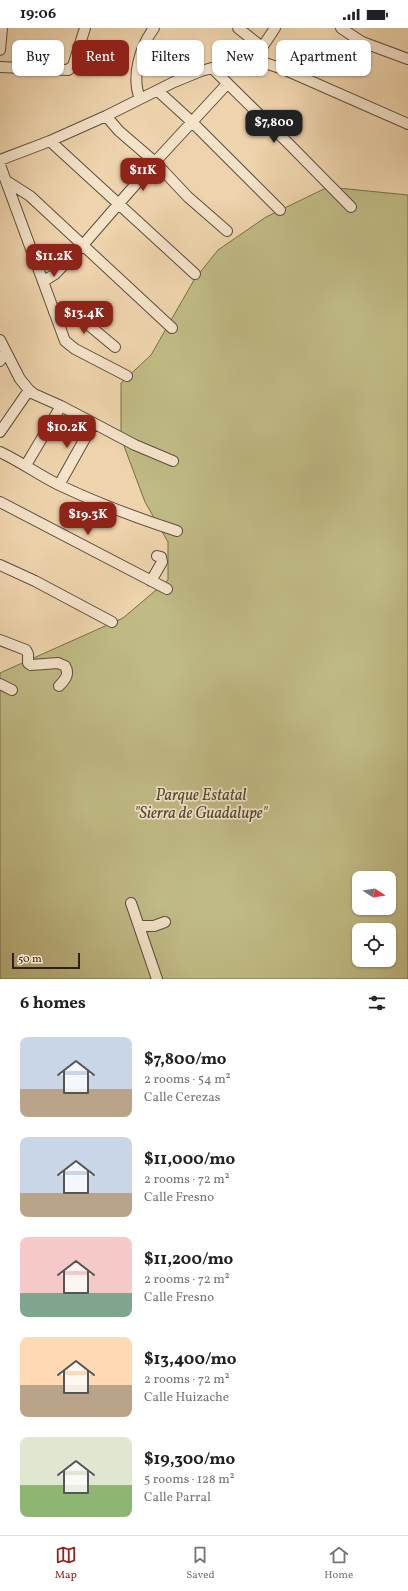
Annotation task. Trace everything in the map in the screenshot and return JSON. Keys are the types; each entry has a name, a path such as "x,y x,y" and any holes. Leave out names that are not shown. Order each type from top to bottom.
{"street":[{"path":"0,50 2,28"},
{"path":"0,67 65,71 70,70 73,66 85,28"},
{"path":"140,99 136,80 137,68 143,47 154,28"},
{"path":"238,28 253,40"},
{"path":"267,40 275,28"},
{"path":"341,28 362,42 408,59"},
{"path":"268,64 283,69 408,124"},
{"path":"0,160 50,141 185,78 212,68"},
{"path":"220,76 351,207"},
{"path":"44,281 55,274 82,246 155,162 227,84"},
{"path":"158,91 192,122 280,210"},
{"path":"106,116 119,131 155,162 188,197 227,231"},
{"path":"50,141 195,274"},
{"path":"0,165 8,182 62,335 69,345 126,376"},
{"path":"8,182 30,196 82,246 172,328"},
{"path":"54,312 63,310 72,312 115,347"},
{"path":"0,340 3,357 28,390 135,445 173,461"},
{"path":"0,432 28,390"},
{"path":"26,465 61,406"},
{"path":"59,485 93,424"},
{"path":"0,452 26,465 59,485 135,517 177,531"},
{"path":"0,502 167,589"},
{"path":"151,581 162,562 162,558 157,556"},
{"path":"0,565 35,581 112,622"},
{"path":"0,640 26,650 28,654 28,661 31,665 58,663 65,666 68,674 59,686"},
{"path":"0,684 12,690"},
{"path":"131,903 157,979"},
{"path":"139,926 154,926 165,922"}],"green space":[{"name":"Parque Estatal \"Sierra de Guadalupe\"","path":"328,187 408,195 408,979 0,979 0,673 123,618 168,580 168,542 145,502 121,438 121,383 151,355 194,280 218,250 266,217"}]}
